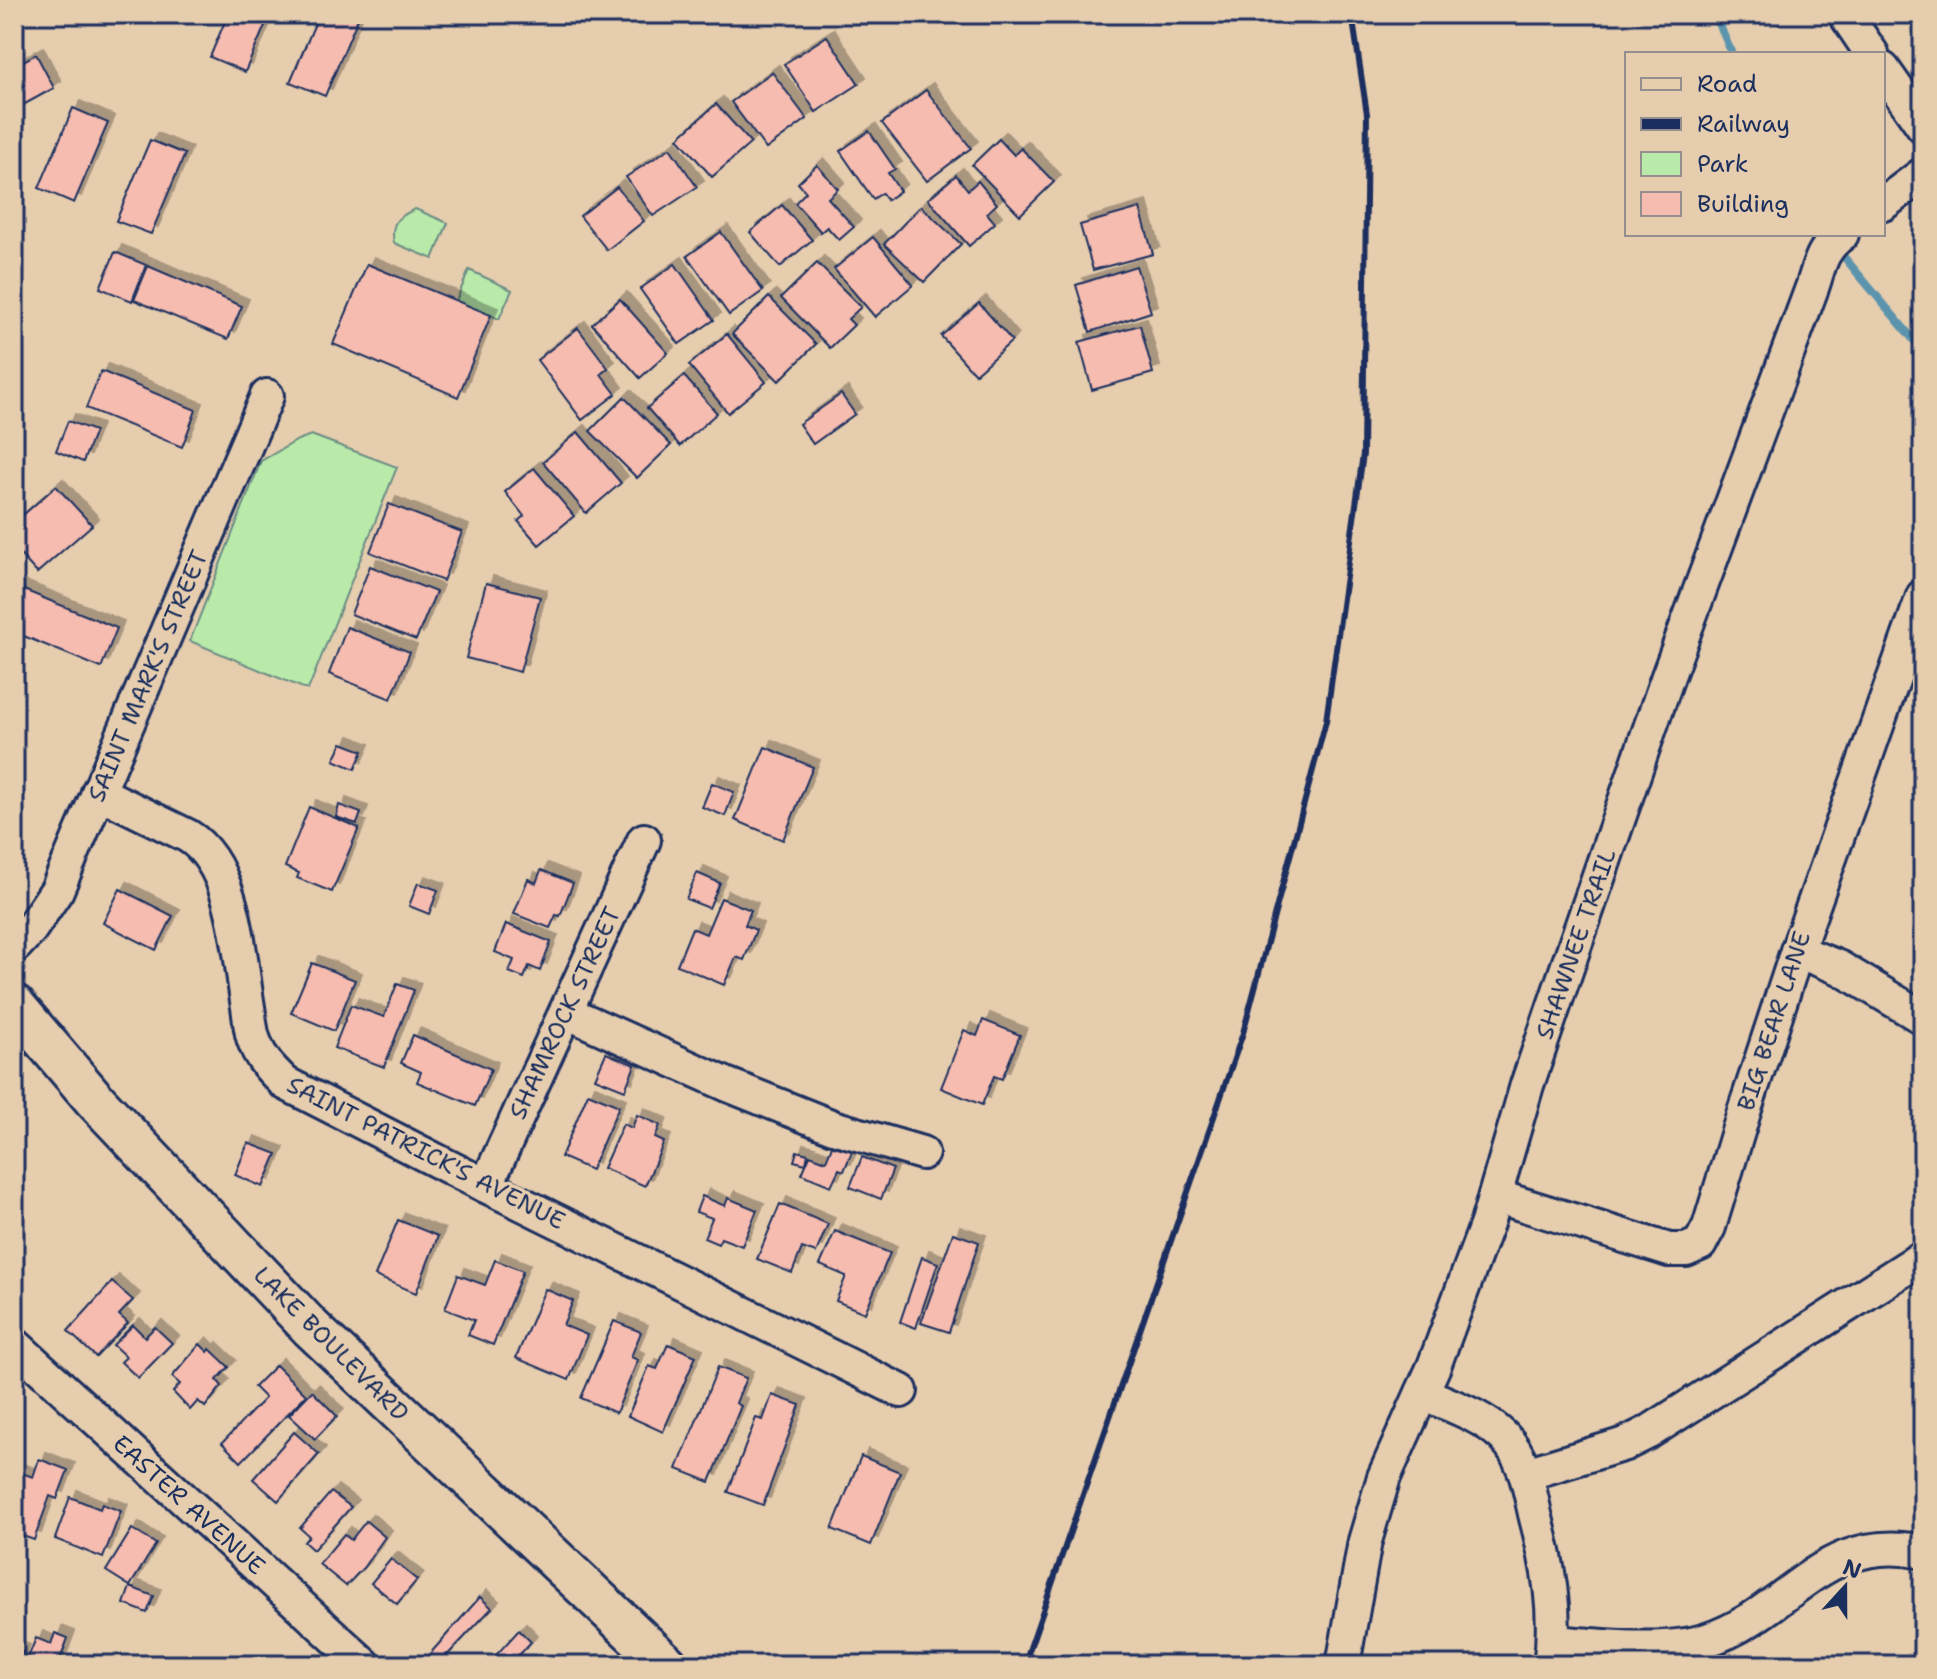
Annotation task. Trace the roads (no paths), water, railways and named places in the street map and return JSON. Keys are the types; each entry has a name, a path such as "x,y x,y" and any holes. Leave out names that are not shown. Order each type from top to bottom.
{"main road":[{"name":"LAKE BOULEVARD","path":"19,1024 311,1328 667,1665"}],"street":[{"path":"1845,14 1871,52"},
{"path":"1885,72 1923,126"},
{"path":"1885,202 1923,174"},
{"name":"SHAWNEE TRAIL","path":"1343,1665 1361,1560 1384,1477 1434,1366 1487,1223 1527,1085 1668,676 1822,254 1839,236"},
{"name":"SAINT MARK'S STREET","path":"14,947 30,930 57,890 267,396"},
{"name":"BIG BEAR LANE","path":"1495,1196 1669,1250 1686,1250 1700,1244 1709,1227 1797,951 1923,596"},
{"name":"SAINT PATRICK'S AVENUE","path":"98,792 188,836 200,844 216,865 226,887 253,1040 268,1066 285,1083 901,1391"},
{"name":"SHAMROCK STREET","path":"486,1186 644,840"},
{"path":"1797,951 1840,968 1923,1018"},
{"path":"566,1012 728,1085 833,1127 922,1153"},
{"path":"1526,1474 1600,1453 1649,1432 1923,1257"},
{"name":"EASTER AVENUE","path":"14,1344 365,1665"},
{"path":"1422,1393 1489,1424 1506,1438 1526,1474 1546,1556 1552,1602 1552,1654 1705,1641 1739,1628 1842,1557 1878,1549 1923,1552"}],"waterway":[{"path":"1715,14 1731,52"},
{"path":"1844,257 1923,351"}],"railway":[{"path":"1024,1665 1243,1033 1326,721 1363,454 1367,114 1352,14"}]}
